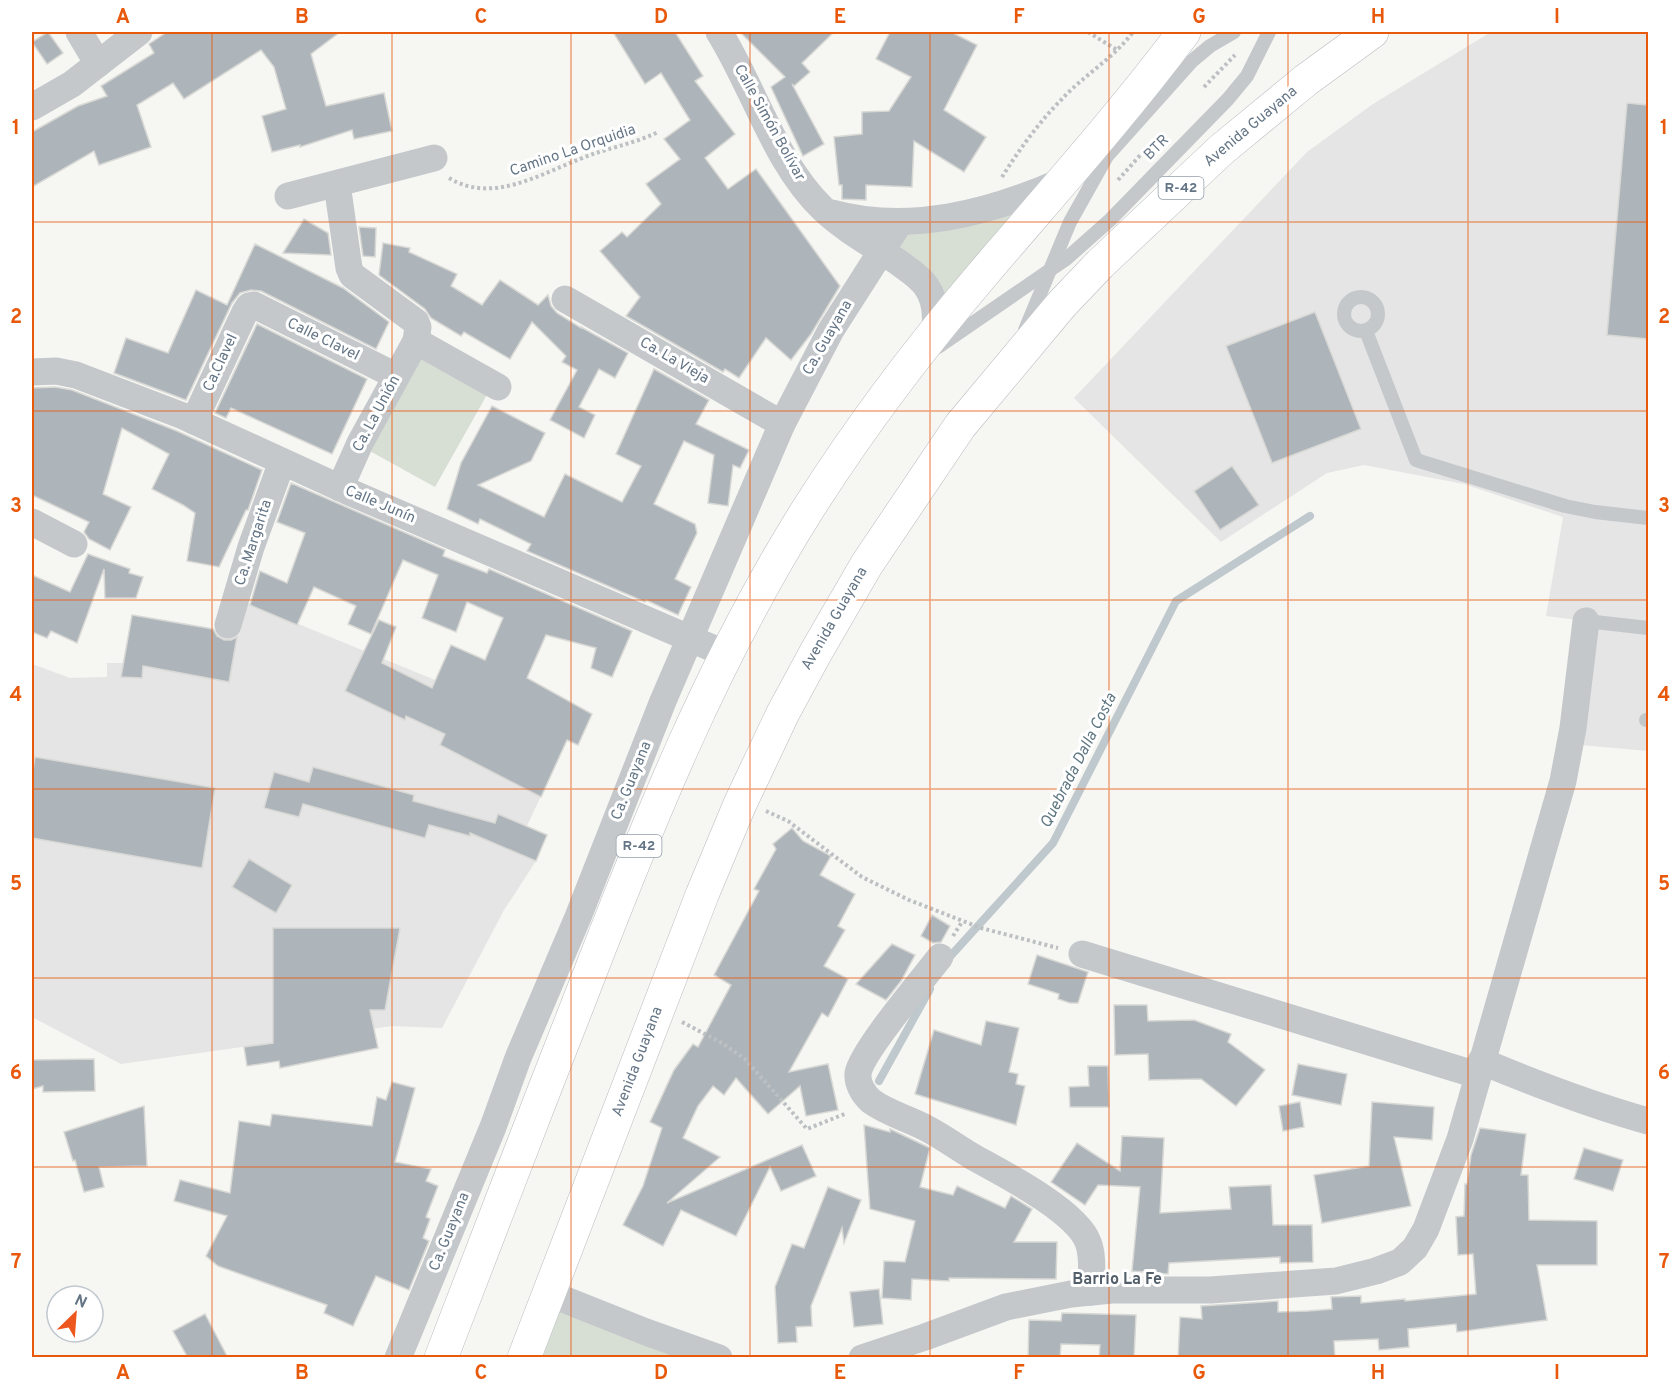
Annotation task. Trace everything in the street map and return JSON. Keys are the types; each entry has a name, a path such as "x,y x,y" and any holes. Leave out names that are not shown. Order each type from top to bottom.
{"main road":[{"name":"R-42","path":"441,1358 634,858 726,654 770,571 854,440 906,369 1146,82 1184,32"},
{"name":"Avenida Guayana","path":"524,1358 658,1009 740,804 783,713 867,564 960,426 1061,305 1100,264 1221,150 1306,80 1372,32"}],"street":[{"path":"79,32 98,64"},
{"path":"32,107 72,84 140,32"},
{"name":"Calle Simón Bolívar","path":"720,32 782,152 801,183 825,211 911,271 925,285 935,310 934,334"},
{"path":"288,196 434,158"},
{"path":"825,211 851,218 900,222 951,217 1027,197 1064,180"},
{"path":"337,184 349,268 352,274 416,322 418,327 416,341 498,387"},
{"name":"Ca. Guayana","path":"398,1358 690,638 782,424 831,330 900,222"},
{"name":"Ca. La Vieja","path":"566,299 782,424"},
{"name":"Calle Clavel","path":"249,306 254,305 396,376"},
{"name":"Ca.Clavel","path":"194,421 249,306"},
{"name":"Ca. La Unión","path":"340,488 360,443 416,341"},
{"name":"Calle Junín","path":"32,372 57,370 76,375 194,421 340,488 726,654"},
{"name":"Ca. Margarita","path":"228,625 251,547 282,462"},
{"path":"32,522 74,544"},
{"path":"862,1358 925,1338 1006,1307 1091,1292 1152,1289 1211,1290 1336,1281 1400,1262 1415,1248 1435,1207 1460,1138 1563,781 1573,728 1587,621"},
{"path":"1082,954 1530,1082 1648,1121"},
{"path":"940,957 867,1054 858,1073 860,1087 870,1100 886,1110 955,1144 1024,1186 1079,1228 1088,1242 1091,1258 1091,1292"},
{"path":"548,1293 719,1358"}],"lane":[{"path":"1011,366 1049,271 1084,195 1107,156 1192,61 1210,46 1234,32"},
{"name":"BTR","path":"906,369 1066,259 1110,220 1228,99 1247,76 1269,32"},
{"path":"1366,331 1416,460 1565,506 1648,518"},
{"path":"1587,621 1648,628"}],"path":[{"path":"1088,32 1117,50"},
{"path":"988,207 999,181 1017,154 1062,98 1117,50 1133,32"},
{"name":"Camino La Orquidia","path":"434,158 447,177 459,184 483,189 505,187 530,181 581,158 636,143 658,132"},
{"path":"740,804 774,814 788,821 862,877 909,900 973,926 1082,954"},
{"path":"658,1009 722,1043 745,1059 807,1129 855,1109 870,1100"}],"shaded area":[{"path":"1491,32 1648,32 1648,751 1570,744 1586,621 1546,616 1563,517 1464,484 1364,465 1327,473 1221,542 1074,398 1307,152 1373,104"},
{"path":"1064,180 935,310 843,214 895,217"},
{"path":"422,354 489,391 435,487 368,450"},
{"path":"245,602 435,680 567,740 527,826 547,835 536,861 504,910 442,1028 392,1026 121,1064 32,1017 32,664 70,678 107,677 107,663 124,663 168,621 238,634"},
{"path":"548,1293 719,1358 524,1358"}],"building":[{"path":"48,32 63,53 47,64 32,42"},
{"path":"167,32 340,32 311,54 326,106 384,93 392,131 354,139 352,130 300,147 300,145 272,152 262,116 286,109 274,67 261,50 184,99 173,83 137,105 151,147 99,165 94,151 32,187 32,132 78,106 107,96 101,86 154,53 149,44"},
{"path":"613,32 675,32 703,76 695,81 735,134 705,158 728,189 756,169 840,286 811,334 791,360 766,338 739,378 725,369 723,372 626,316 640,297 600,251 622,232 627,237 661,204 646,184 680,159 664,139 690,120 661,73 645,84"},
{"path":"740,32 834,32 802,63 810,72 794,86 792,84 824,144 803,156 771,87 785,77"},
{"path":"890,32 951,32 977,45 944,110 986,137 964,172 914,141 912,187 866,185 866,200 842,199 834,137 862,134 862,112 889,111 911,77 876,59"},
{"path":"1627,103 1648,105 1648,339 1607,335"},
{"path":"304,219 328,233 331,255 283,253"},
{"path":"359,227 376,228 375,257 363,256"},
{"path":"383,243 410,248 409,252 457,274 451,286 482,305 500,280 538,305 548,295 551,306 557,313 628,353 615,378 599,369 579,407 595,415 584,438 550,420 577,370 562,362 566,356 532,322 510,359 464,332 461,336 431,318 425,309 379,275"},
{"path":"255,244 343,288 389,322 376,349 261,291 251,290 240,293 232,303 186,400 114,373 126,338 168,353 196,290 227,305"},
{"path":"1315,312 1361,429 1272,463 1226,346"},
{"path":"257,324 367,379 332,454 231,408 226,418 215,413"},
{"path":"654,369 709,400 696,424 749,450 740,468 733,465 728,506 708,503 714,455 684,441 654,504 695,524 697,533 675,579 691,587 678,615 527,551 531,544 480,519 478,524 447,509 461,463 492,406 545,433 531,461 478,485 544,517 565,474 622,502 641,466 616,454"},
{"path":"55,387 72,390 177,431 262,470 248,510 219,567 187,561 195,513 152,489 169,454 122,428 103,494 131,507 110,550 89,539 84,532 89,522 32,495 32,388"},
{"path":"1232,466 1259,505 1220,530 1194,491"},
{"path":"291,483 445,550 443,556 487,573 489,569 632,631 612,677 591,668 596,648 546,635 527,678 592,714 578,745 567,740 541,797 440,745 445,734 406,716 405,720 345,691 379,620 396,627 382,663 432,688 451,645 485,660 503,618 467,602 456,632 422,618 438,575 403,560 371,634 348,624 356,606 314,587 297,625 250,605 260,571 287,583 305,533 277,522"},
{"path":"88,554 130,569 129,573 143,577 136,598 105,598 104,569 77,643 51,631 47,638 32,632 32,575 70,592"},
{"path":"132,615 213,629 217,636 224,640 237,637 229,682 143,666 142,678 121,677"},
{"path":"35,757 215,788 202,868 32,838 32,778"},
{"path":"313,767 414,795 413,801 495,823 498,814 547,835 536,861 470,833 470,836 429,825 425,838 303,804 299,817 264,808 274,772 309,782"},
{"path":"792,828 803,841 831,856 820,875 855,894 838,926 845,930 824,966 848,979 828,1017 822,1013 789,1072 828,1064 838,1110 806,1116 800,1086 768,1114 736,1078 724,1095 713,1086 698,1106 683,1138 720,1157 667,1203 802,1145 816,1176 781,1191 770,1167 736,1236 681,1210 663,1246 623,1225 643,1186 662,1128 650,1122 674,1070 693,1044 698,1047 731,985 714,975 759,891 754,889 776,849 773,844"},
{"path":"249,859 292,885 276,913 232,887"},
{"path":"932,915 950,926 941,942 933,943 921,936"},
{"path":"273,928 400,928 385,1010 370,1010 378,1048 280,1068 279,1061 247,1066 244,1047 273,1043"},
{"path":"892,944 915,955 901,981 886,1000 856,984"},
{"path":"1037,955 1088,972 1078,1003 1058,999 1059,994 1028,984"},
{"path":"1114,1005 1147,1005 1148,1021 1194,1020 1231,1034 1228,1042 1265,1070 1236,1106 1201,1079 1149,1080 1148,1054 1115,1055"},
{"path":"986,1021 1019,1028 1009,1072 1018,1074 1016,1084 1025,1086 1016,1125 915,1094 934,1030 981,1045"},
{"path":"94,1059 95,1091 43,1092 43,1086 32,1089 32,1060"},
{"path":"1298,1064 1347,1074 1341,1105 1292,1095"},
{"path":"1088,1066 1108,1066 1109,1107 1070,1107 1069,1087 1089,1086"},
{"path":"392,1082 415,1088 395,1162 431,1169 426,1181 438,1186 426,1217 430,1219 423,1238 429,1241 409,1290 376,1276 353,1326 324,1313 327,1305 218,1266 206,1256 227,1216 174,1201 180,1180 230,1193 239,1121 270,1126 272,1114 372,1126 377,1097 386,1100"},
{"path":"1300,1102 1304,1127 1283,1131 1279,1106"},
{"path":"1372,1102 1434,1107 1432,1140 1394,1137 1411,1206 1322,1223 1314,1175 1369,1166"},
{"path":"144,1106 147,1166 99,1167 104,1187 84,1192 64,1132"},
{"path":"864,1125 890,1132 890,1129 930,1148 920,1187 953,1195 957,1186 1005,1208 1011,1196 1032,1209 1014,1242 1057,1242 1056,1279 949,1278 949,1281 912,1279 911,1300 882,1298 884,1261 905,1262 915,1221 870,1209"},
{"path":"1480,1128 1526,1134 1521,1175 1528,1175 1529,1220 1597,1221 1597,1265 1537,1265 1547,1320 1457,1332 1456,1324 1408,1329 1409,1347 1379,1350 1378,1339 1334,1341 1335,1358 1178,1358 1180,1317 1202,1319 1201,1306 1278,1301 1278,1312 1308,1311 1332,1309 1331,1297 1361,1296 1361,1303 1476,1294 1473,1254 1458,1255 1456,1217 1464,1216 1465,1184 1467,1184 1471,1155"},
{"path":"1122,1136 1164,1138 1160,1213 1231,1209 1229,1187 1271,1185 1273,1225 1312,1225 1313,1262 1280,1263 1280,1257 1169,1263 1168,1274 1132,1271 1140,1187 1098,1185 1085,1205 1051,1182 1077,1143 1120,1171"},
{"path":"1584,1148 1623,1160 1613,1191 1574,1179"},
{"path":"828,1187 861,1200 844,1243 842,1228 811,1306 812,1326 796,1327 797,1342 778,1343 775,1287 792,1244 804,1248"},
{"path":"879,1289 883,1324 854,1327 850,1292"},
{"path":"1062,1313 1136,1315 1134,1358 1099,1358 1100,1345 1061,1344 1060,1358 1028,1358 1029,1320 1061,1321"},
{"path":"205,1314 228,1358 188,1358 173,1331"}],"waterway":[{"name":"Quebrada Dalla Costa","path":"946,961 1053,843 1176,601 1310,516"},
{"name":"Quebrada Dalla Costa","path":"879,1081 930,989"}],"district":[{"name":"Barrio La Fe","path":"1117,1280"}]}
